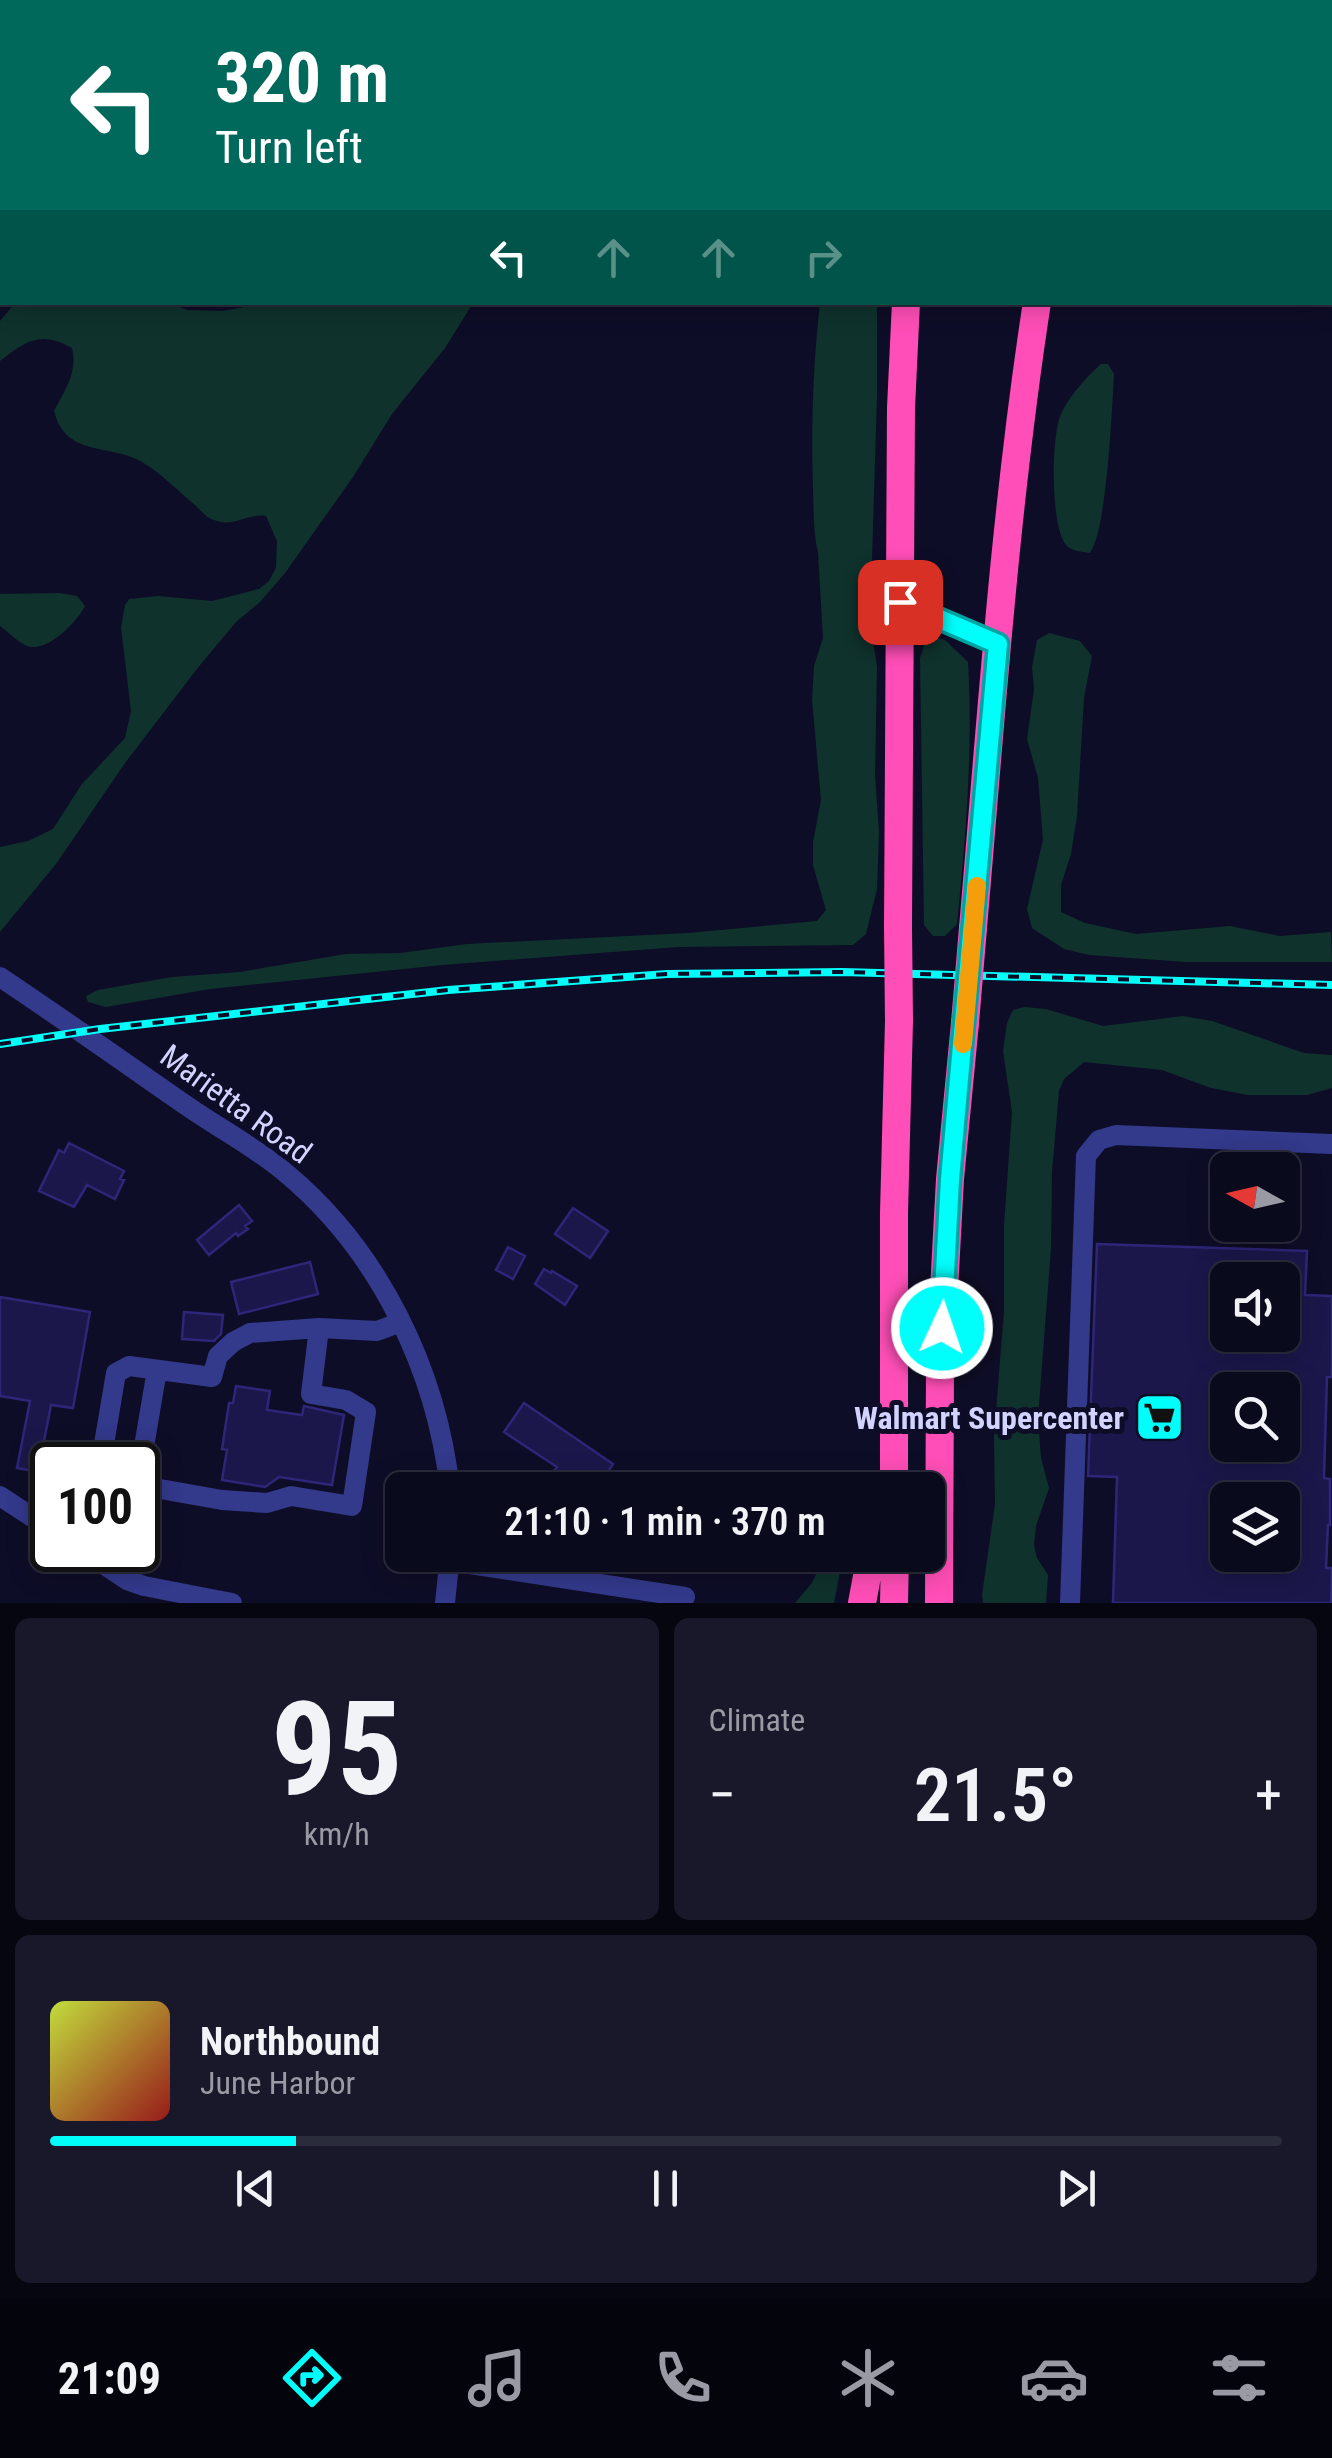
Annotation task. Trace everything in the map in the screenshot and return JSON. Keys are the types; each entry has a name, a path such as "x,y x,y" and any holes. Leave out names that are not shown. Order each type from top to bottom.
{"highway":[{"path":"894,1472 901,408 906,305"},
{"path":"939,1603 940,1365 950,1179 1018,437 1037,305"},
{"path":"884,1472 892,1414"},
{"path":"862,1603 868,1572"},
{"path":"894,1572 894,1603"}],"street":[{"path":"900,602 998,644"},
{"name":"Marietta Road","path":"0,976 287,1174 346,1235 376,1276 401,1322 431,1394 448,1472"},
{"path":"1070,1603 1086,1156 1099,1140 1116,1135 1332,1144"},
{"path":"104,1442 116,1373 129,1366 212,1377 218,1356 250,1333 319,1328 376,1331 401,1322"},
{"path":"160,1487 222,1500 268,1503 291,1496 352,1506 366,1412 346,1400 311,1394 319,1328"},
{"path":"145,1442 157,1370"},
{"path":"0,1496 30,1516"},
{"path":"116,1572 144,1586 232,1603"},
{"path":"445,1603 448,1572"},
{"path":"532,1572 685,1598"}],"green space":[{"path":"13,305 174,305 187,310 222,311 255,305 472,305 445,348 392,414 285,573 200,665 125,763 56,864 0,932 0,847 28,841 53,829 82,784 125,738 131,711 121,627 129,599 158,596 212,601 259,589 276,568 277,541 266,516 228,522 211,519 142,462 90,447 68,436 54,411 72,373 72,348 51,340 34,340 0,361 0,321"},
{"path":"820,305 877,305 874,580 870,623 877,666 875,776 879,831 877,889 866,934 853,945 678,947 442,965 210,989 106,1007 88,1002 86,996 98,990 346,954 817,921 826,910 813,865 821,800 812,700 814,666 823,638 812,466"},
{"path":"1101,364 1108,364 1114,374 1112,414 1105,495 1090,553 1071,548 1063,540 1054,496 1054,458 1061,414"},
{"path":"0,594 77,596 85,606 52,641 27,646 0,626"},
{"path":"1049,633 1080,641 1092,656 1084,698 1077,816 1061,885 1061,912 1085,923 1136,934 1230,926 1280,936 1331,932 1332,962 1186,962 1089,955 1064,949 1032,928 1027,909 1043,840 1038,778 1027,739 1037,640"},
{"path":"933,636 945,640 968,662 970,728 963,858 957,924 945,936 933,936 924,925 920,658 926,639"},
{"path":"1046,1009 1103,1026 1183,1016 1212,1021 1304,1053 1332,1055 1332,1088 1307,1095 1248,1095 1211,1088 1162,1070 1084,1062 1064,1079 1059,1091 1052,1172 1051,1248 1038,1417 1041,1458 1049,1488 1034,1545 1048,1575 1046,1603 983,1603 995,1504 994,1437 1012,1112 1003,1051 1013,1010"},
{"path":"817,1572 840,1572 834,1603 795,1603"}],"building":[{"path":"69,1143 124,1171 115,1199 87,1185 74,1207 39,1191 59,1150 64,1153"},
{"path":"239,1205 252,1221 245,1226 248,1229 238,1236 236,1233 209,1255 197,1240"},
{"path":"573,1208 608,1231 590,1258 555,1234"},
{"name":"Walmart Supercenter","path":"1097,1244 1307,1251 1305,1295 1332,1296 1332,1377 1327,1377 1324,1478 1330,1479 1326,1568 1332,1568 1331,1603 1113,1603 1117,1477 1088,1476"},
{"path":"508,1247 525,1256 513,1279 496,1270"},
{"path":"310,1262 318,1294 239,1314 231,1282"},
{"path":"544,1269 577,1286 565,1305 535,1284"},
{"path":"0,1297 90,1312 73,1408 51,1405 44,1442 30,1442 30,1470 17,1468 30,1401 0,1396"},
{"path":"184,1312 223,1315 221,1334 214,1341 182,1339"},
{"path":"236,1386 270,1391 267,1410 302,1415 304,1406 344,1415 332,1485 279,1477 265,1487 222,1480 227,1450 222,1449 229,1403 233,1403"},
{"path":"524,1403 613,1464 608,1472 556,1472 557,1467 504,1432"}],"railway":[{"path":"0,1044 448,990 667,974 842,972 1332,985"}],"slow traffic":[{"path":"963,1044 977,886"}],"place":[{"name":"Walmart Supercenter","path":"1159,1418"}],"route":[{"path":"900,602 998,644 950,1179 942,1328"}]}
